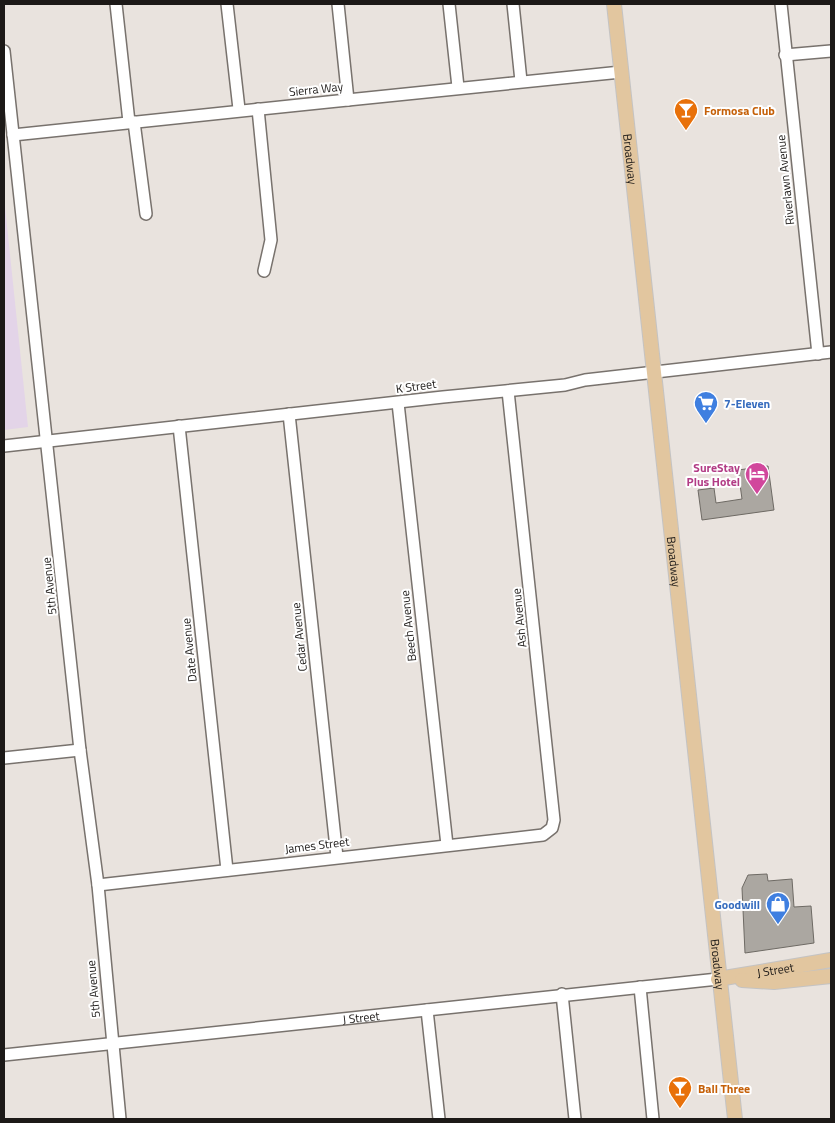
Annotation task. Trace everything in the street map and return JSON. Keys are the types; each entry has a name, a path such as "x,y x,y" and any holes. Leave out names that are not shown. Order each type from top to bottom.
{"main road":[{"name":"Broadway","path":"614,4 655,373 718,979 735,1119"},
{"name":"J Street","path":"718,979 831,960"},
{"name":"J Street","path":"718,979 774,982 831,976"}],"street":[{"path":"116,4 146,214"},
{"path":"227,4 239,109"},
{"path":"338,4 348,100"},
{"path":"449,4 458,87"},
{"path":"513,4 521,81"},
{"name":"Riverlawn Avenue","path":"781,4 818,354"},
{"name":"5th Avenue","path":"4,50 80,750 98,886 111,1043 120,1119"},
{"path":"785,55 831,50"},
{"name":"Sierra Way","path":"13,135 239,109 258,109 458,87 621,72"},
{"path":"258,109 271,240 264,271"},
{"name":"K Street","path":"4,446 508,391 831,352"},
{"name":"Ash Avenue","path":"508,391 554,820 550,831 540,835"},
{"name":"Beech Avenue","path":"398,403 447,845"},
{"name":"Cedar Avenue","path":"289,414 337,857"},
{"name":"Date Avenue","path":"180,426 227,870"},
{"path":"4,758 80,750"},
{"name":"James Street","path":"98,886 540,835"},
{"name":"J Street","path":"4,1055 562,994 718,979"},
{"path":"640,987 653,1119"},
{"path":"562,994 575,1119"},
{"path":"426,1010 439,1119"}],"shaded area":[{"path":"4,197 28,427 4,430"}],"building":[{"name":"SureStay Plus Hotel","path":"768,466 774,510 702,520 698,490 714,488 716,503 742,499 738,470"},
{"name":"Goodwill","path":"767,874 768,881 792,879 794,907 811,906 814,943 745,953 742,888 748,875"}],"place":[{"name":"Formosa Club","path":"686,131"},
{"name":"7-Eleven","path":"706,424"},
{"name":"SureStay Plus Hotel","path":"757,495"},
{"name":"Goodwill","path":"778,925"},
{"name":"Ball Three","path":"680,1109"}]}
